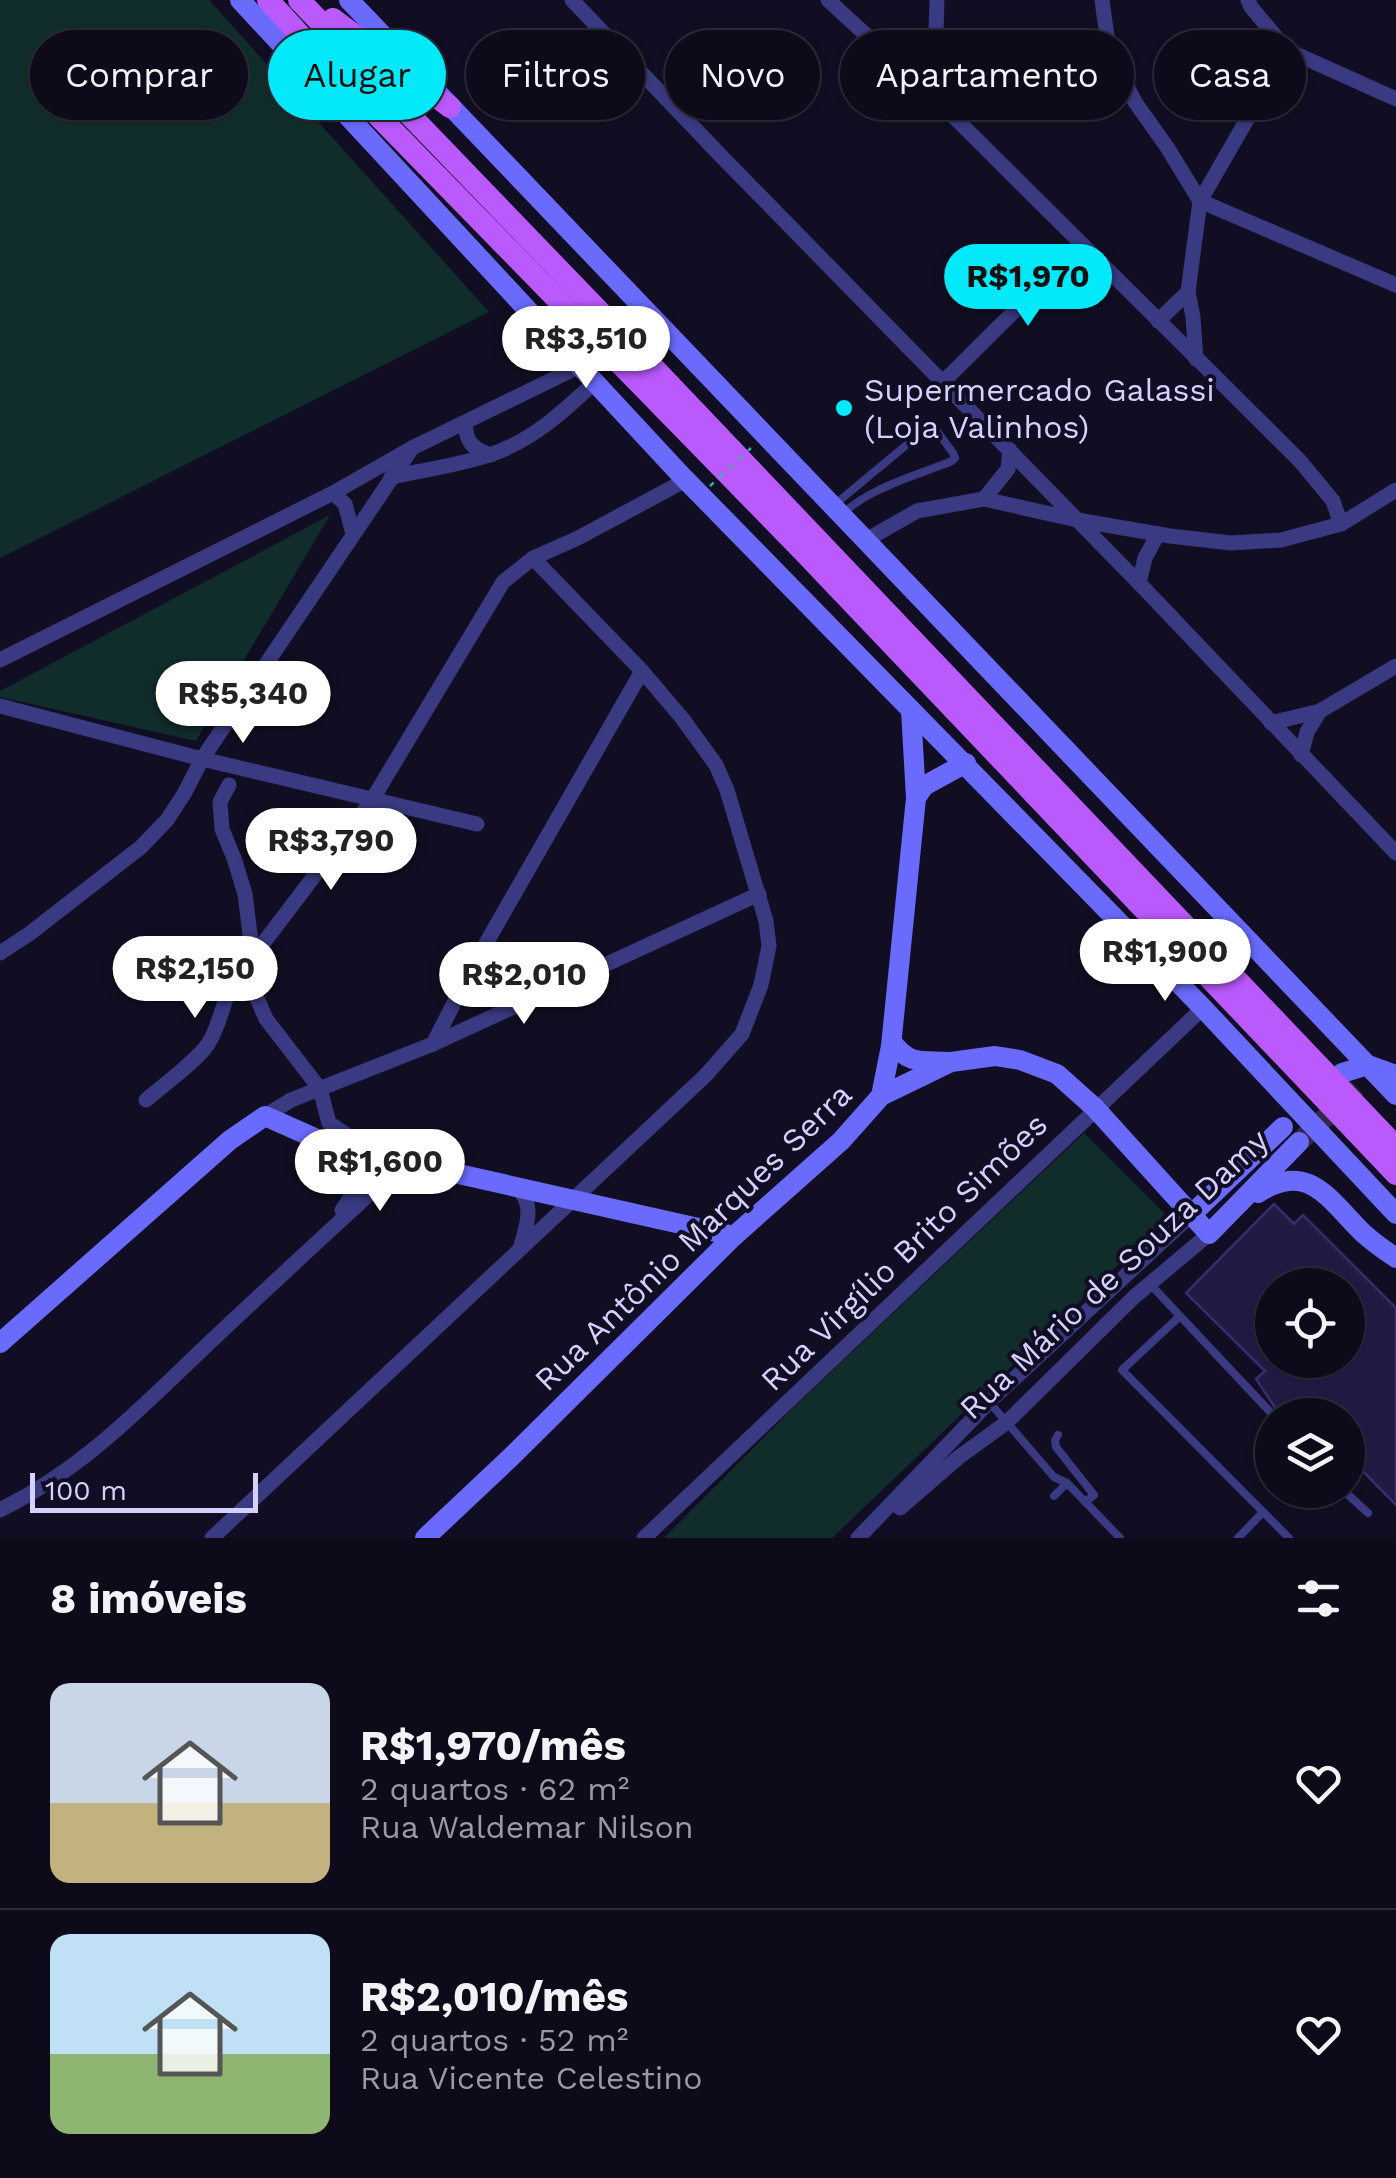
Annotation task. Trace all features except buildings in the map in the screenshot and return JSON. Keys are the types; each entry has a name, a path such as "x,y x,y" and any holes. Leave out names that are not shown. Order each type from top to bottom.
{"main road":[{"path":"240,0 686,480 1203,1008 1396,1214"},
{"path":"268,0 1393,1165"},
{"path":"300,0 647,360 1393,1165"},
{"path":"309,0 450,106"},
{"path":"349,0 1382,1072 1396,1094"},
{"path":"880,1096 892,1042 916,798 911,710"},
{"path":"916,798 924,786 966,763"},
{"path":"892,1042 902,1056 951,1062"},
{"name":"Rua Antônio Marques Serra","path":"425,1538 734,1236 841,1141 880,1096 951,1062 996,1056 1056,1074 1095,1108 1209,1234"},
{"path":"1350,1080 1382,1072"},
{"path":"0,1343 230,1140 265,1116 317,1140 734,1236"},
{"name":"Rua Mário de Souza Damy","path":"1191,1214 1284,1127"},
{"name":"Rua Mário de Souza Damy","path":"1209,1234 1299,1142"},
{"path":"1225,1218 1274,1182 1300,1179 1324,1193 1361,1231 1396,1258"}],"street":[{"path":"572,0 1396,853"},
{"path":"828,0 860,30"},
{"path":"936,30 937,0"},
{"path":"1102,0 1107,30"},
{"path":"1248,0 1271,30"},
{"path":"1306,58 1396,100"},
{"path":"1134,100 1200,201 1396,285"},
{"path":"956,120 1318,480 1333,501 1341,524"},
{"path":"1196,358 1194,316 1188,292 1200,201 1247,120"},
{"path":"944,382 1080,245"},
{"path":"1158,321 1188,292"},
{"path":"0,660 580,366"},
{"path":"550,381 559,386 564,398 556,418"},
{"path":"340,489 491,455 524,440 556,418 595,382"},
{"path":"465,423 470,444 491,455"},
{"path":"0,954 141,847 166,820 202,759 412,448"},
{"path":"984,499 1008,469 1010,450"},
{"path":"146,1100 206,1047 232,983 372,800 503,582 533,558 686,480"},
{"path":"340,489 353,534"},
{"path":"866,540 917,511 984,499 1158,534 1231,543 1281,540 1341,524 1396,490"},
{"path":"1139,583 1145,558 1158,534"},
{"path":"212,1538 706,1075 742,1034 761,985 769,946 766,921 716,765 642,671 533,558"},
{"path":"1271,723 1320,711 1396,666"},
{"path":"433,1044 642,671"},
{"path":"0,706 477,824"},
{"path":"1302,755 1306,732 1320,711"},
{"path":"229,785 220,802 222,829 245,894 253,958 252,989 266,1020 320,1089 329,1123 365,1151 357,1189 326,1233"},
{"path":"265,1116 291,1100 433,1044 759,894"},
{"path":"474,966 478,978 495,994 524,1002"},
{"name":"Rua Virgílio Brito Simões","path":"644,1538 1203,1008"},
{"path":"0,1510 80,1462 122,1426 405,1162"},
{"path":"517,1186 529,1211 521,1246"},
{"name":"Rua Mário de Souza Damy","path":"858,1538 989,1402 1191,1214"},
{"name":"Rua Mário de Souza Damy","path":"874,1522 898,1510 959,1457 1006,1423 1134,1298 1209,1234"},
{"path":"1112,1289 1151,1285"}],"lane":[{"path":"928,427 934,427 953,453 952,461 837,510 928,427"},
{"path":"1151,1285 1257,1398"},
{"path":"1180,1316 1122,1370 1289,1538"},
{"path":"989,1402 1054,1477 1066,1483 1120,1538"},
{"path":"1058,1435 1056,1447 1094,1495 1085,1502"},
{"path":"1054,1496 1066,1483"},
{"path":"1363,1508 1368,1513"},
{"path":"1238,1538 1264,1512"}],"path":[{"path":"710,486 751,448"}],"green space":[{"path":"0,0 209,0 236,30 30,30 30,120 248,120 248,43 268,66 268,120 317,120 489,312 0,558"},
{"path":"330,515 196,741 0,697 0,691"},
{"path":"1084,1133 1168,1217 832,1538 664,1538 795,1406"}],"tunnel":[{"path":"1299,1142 1357,1088"}],"place":[{"name":"Supermercado Galassi (Loja Valinhos)","path":"844,408"}]}
